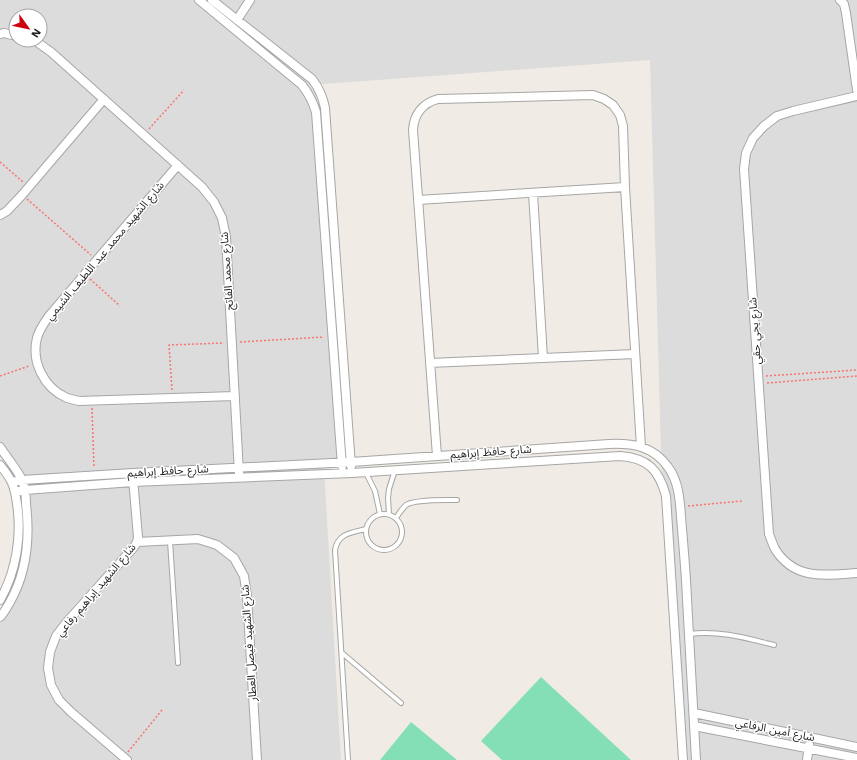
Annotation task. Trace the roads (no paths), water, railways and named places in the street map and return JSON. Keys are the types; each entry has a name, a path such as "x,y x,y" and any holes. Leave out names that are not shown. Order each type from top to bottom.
{"street":[{"path":"200,0 302,85 309,93 316,112 342,474"},
{"path":"212,0 312,79 321,92 324,100 352,473"},
{"path":"237,20 250,0"},
{"path":"840,0 844,4 846,13 857,90"},
{"path":"254,45 259,38"},
{"name":"شارع محمد الفاتح","path":"45,48 202,187 214,202 222,218 226,237 239,478"},
{"path":"437,456 412,130 417,114 420,110 428,103 438,99 593,96 604,99 617,110 622,120 641,447"},
{"name":"شارع يحي حقي","path":"857,96 777,116 764,126 753,138 746,153 744,169 769,534 774,548 783,559 794,568 807,573 821,575 857,573"},
{"path":"0,215 7,211 29,188 104,99"},
{"path":"316,120 326,120"},
{"name":"شارع الشهيد محمد عبد اللطيف الشيمي","path":"178,165 49,316 42,326 37,338 35,350 37,363 41,374 48,384 57,392 68,398 79,401 235,396"},
{"path":"418,200 625,187"},
{"path":"533,193 543,358"},
{"path":"430,362 635,354"},
{"name":"شارع حافظ إبراهيم","path":"12,482 22,480 133,473 351,462 622,444 633,444 641,447 660,457 669,468 675,480 678,493 685,560 696,760"},
{"path":"0,447 22,480 25,490 28,534 27,554 22,574 14,594 0,617"},
{"path":"539,449 539,461"},
{"name":"شارع حافظ إبراهيم","path":"15,492 133,482 342,474 620,456 632,457 643,461 659,476 664,486 666,496 683,760"},
{"path":"0,465 12,482 18,509 19,526 15,560 10,577 0,600"},
{"name":"شارع الشهيد إبراهيم رفاعي","path":"126,759 59,700 51,685 48,668 50,652 56,636 137,542 138,537 133,473"},
{"name":"شارع الشهيد فيصل العطار","path":"137,542 198,539 217,545 234,558 244,576 247,596 257,760"},
{"path":"671,561 685,560"},
{"name":"شارع أمين الرفاعي","path":"694,713 857,747"},
{"name":"شارع أمين الرفاعي","path":"694,726 857,758"},
{"path":"807,760 810,737"}],"lane":[{"path":"389,514 389,489 395,470"},
{"path":"366,472 375,491 380,514"},
{"path":"396,518 406,505 414,502 457,500"},
{"path":"380,514 389,514 396,518 401,525 402,534 399,542 392,548 380,550 372,546 367,538 367,525 372,518 380,514"},
{"path":"348,760 336,547 339,540 346,534 366,530"},
{"path":"170,541 178,663"},
{"path":"689,634 725,634 774,644"},
{"path":"342,653 401,703"}]}
